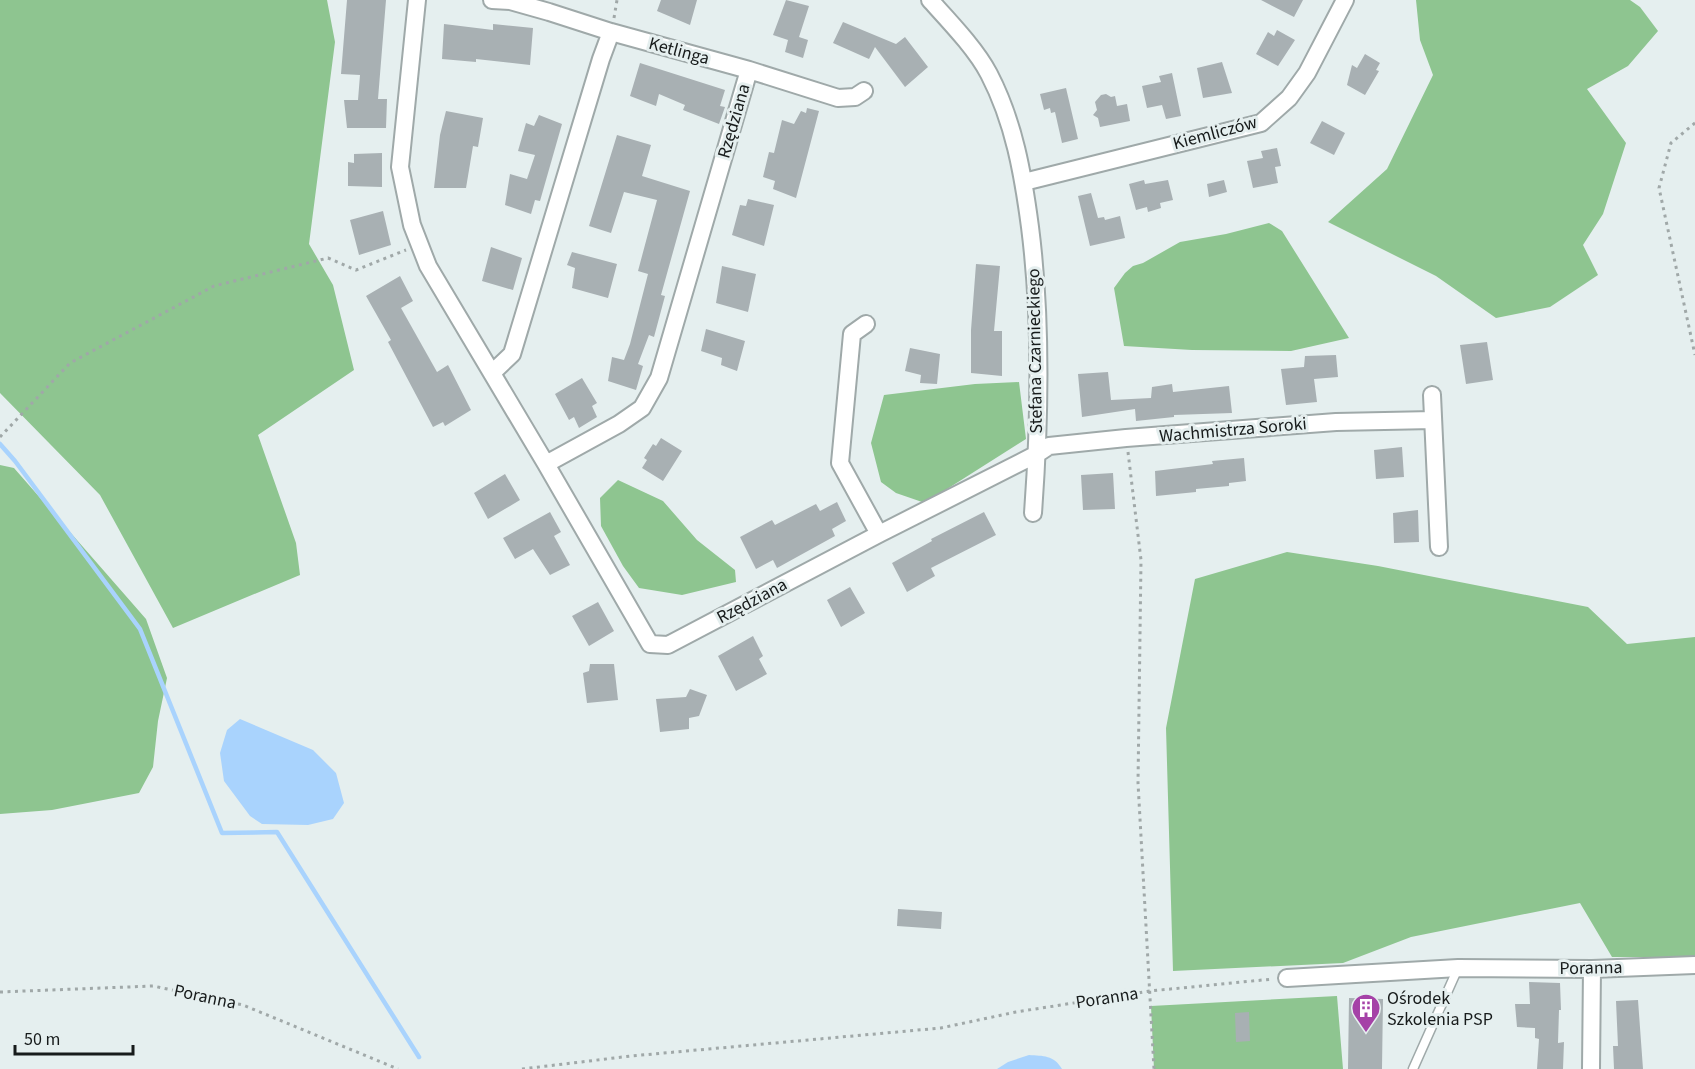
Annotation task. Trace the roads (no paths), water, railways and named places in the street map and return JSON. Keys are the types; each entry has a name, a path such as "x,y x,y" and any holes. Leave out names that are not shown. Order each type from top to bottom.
{"street":[{"name":"Rzędziana","path":"417,0 399,166 412,225 428,266 650,644 668,645 1037,454"},
{"name":"Ketlinga","path":"492,0 510,1 838,98 855,97 864,91"},
{"name":"Stefana Czarnieckiego","path":"930,0 952,24 988,71 1014,136 1024,182 1038,306 1037,454 1033,513"},
{"name":"Kiemliczów","path":"1024,182 1261,123 1289,98 1307,73 1345,0"},
{"path":"492,373 512,354 611,32"},
{"name":"Rzędziana","path":"546,464 619,424 642,408 659,378 749,70"},
{"path":"866,324 852,334 840,463 879,534"},
{"path":"1432,395 1439,547"},
{"name":"Wachmistrza Soroki","path":"1037,454 1049,446 1126,438 1336,422 1432,420"},
{"name":"Poranna","path":"1287,978 1458,968 1592,969 1695,965"},
{"path":"1591,1069 1592,969"}],"lane":[{"path":"1413,1069 1458,968"}],"water":[{"path":"240,719 313,750 336,773 344,803 333,819 308,825 262,824 250,816 224,781 220,753 227,730"},
{"path":"1029,1055 1052,1059 1062,1069 997,1069 1008,1062"}],"waterway":[{"path":"0,444 140,629 222,833 277,832 419,1057"}],"place":[{"name":"Ośrodek Szkolenia PSP","path":"1366,1034"}]}
